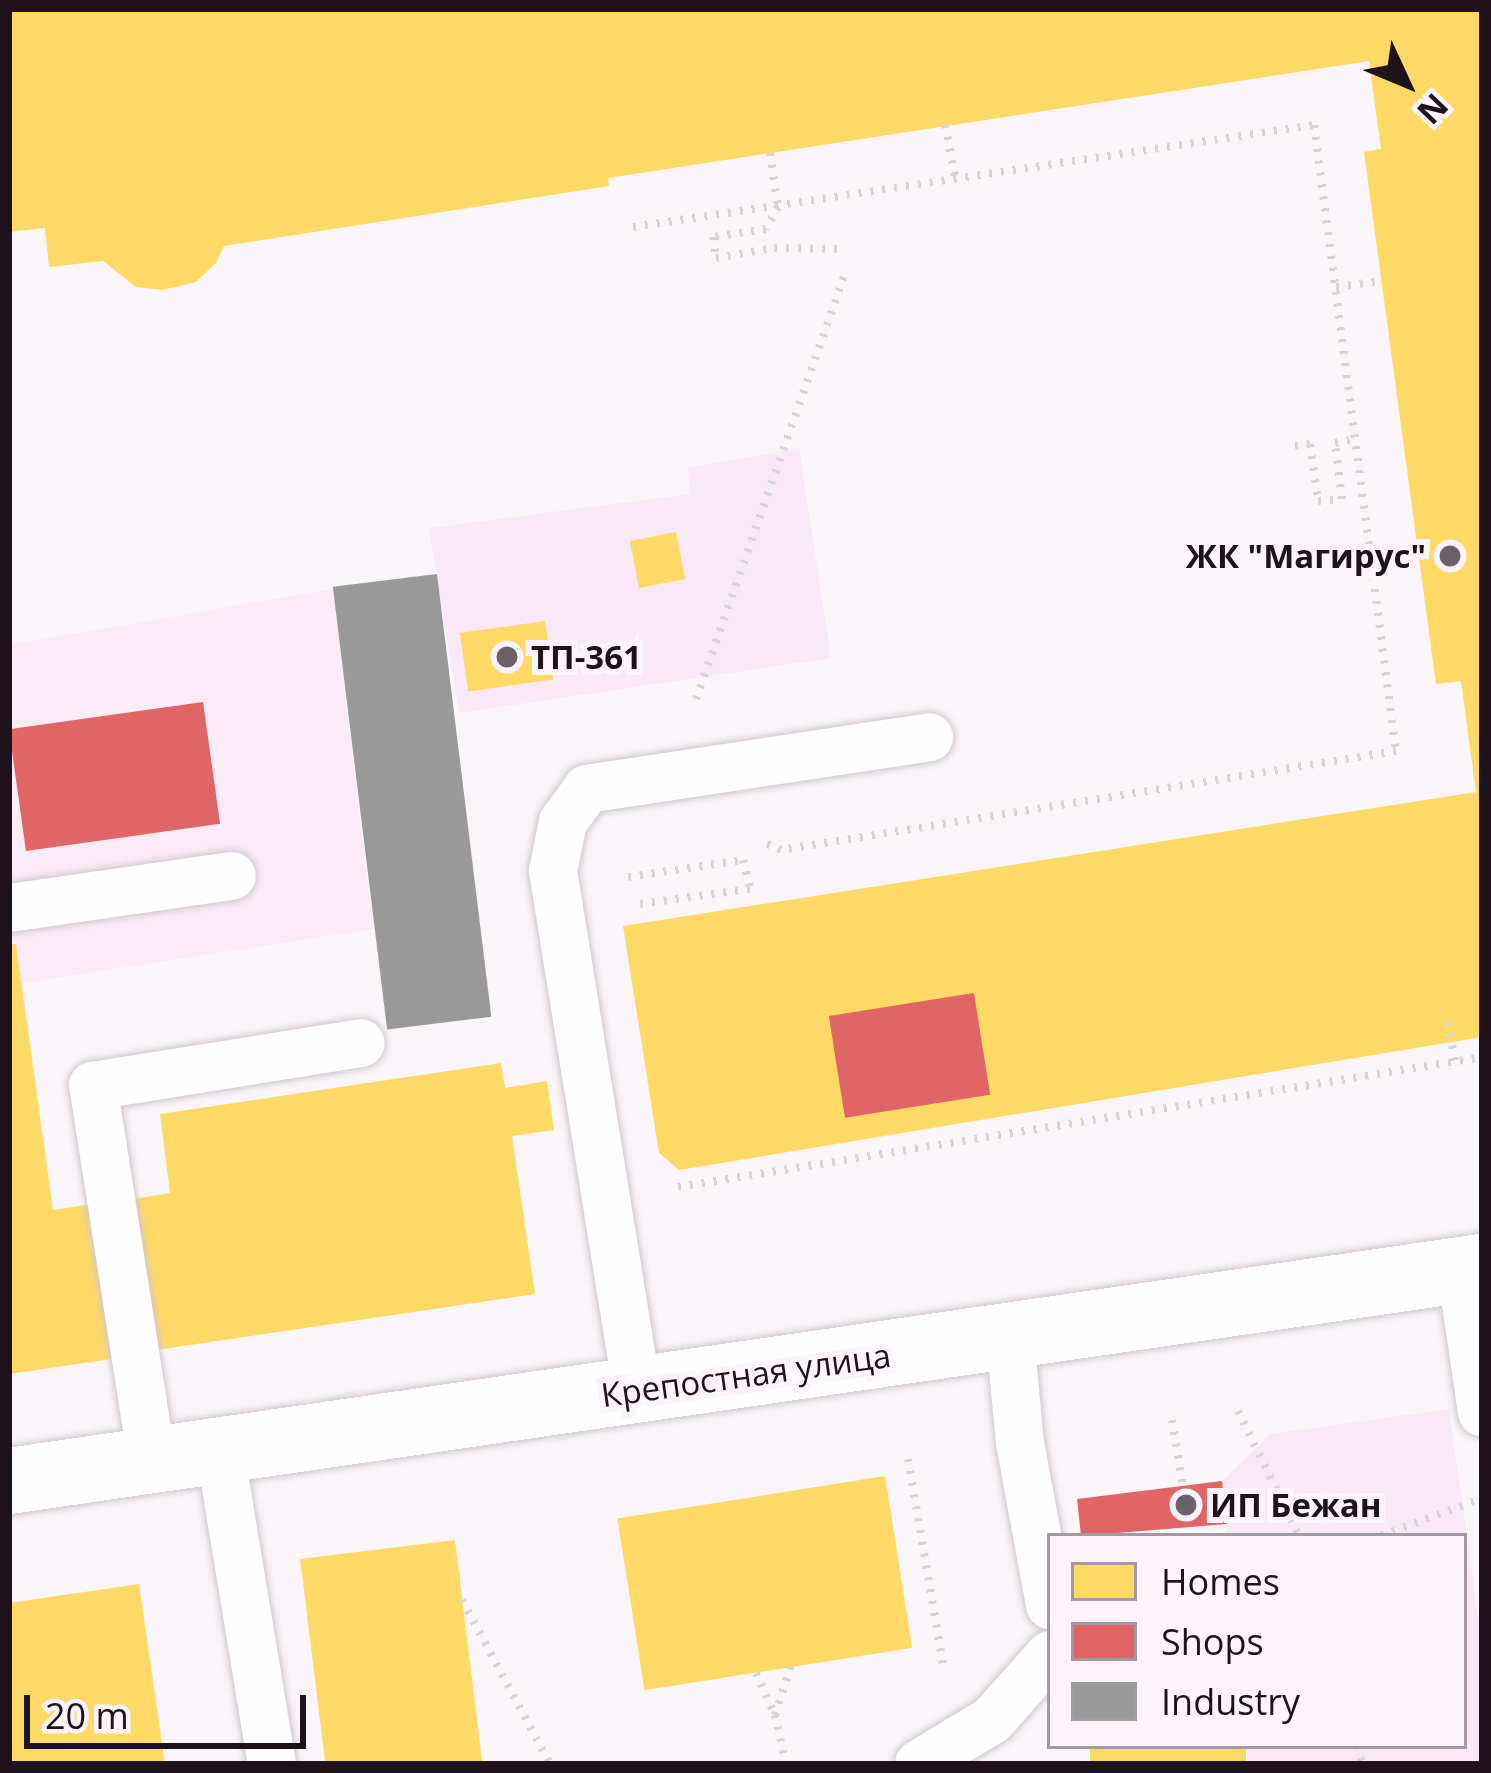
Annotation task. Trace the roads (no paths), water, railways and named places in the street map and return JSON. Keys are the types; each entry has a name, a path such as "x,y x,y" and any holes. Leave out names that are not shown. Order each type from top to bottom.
{"main road":[{"name":"Крепостная улица","path":"9,1481 1472,1269"}],"lane":[{"path":"637,1390 553,872 563,822 587,789 929,737"},
{"path":"9,908 232,877"},
{"path":"152,1461 93,1086 361,1043"},
{"path":"1472,1269 1482,1412"},
{"path":"1010,1337 1020,1443 1047,1589"},
{"path":"220,1451 272,1764"},
{"path":"938,1753 992,1720 1047,1658"}],"place":[{"name":"ЖК \"Магирус\"","path":"1450,556"},
{"name":"ТП-361","path":"507,657"},
{"name":"ИП Бежан","path":"1186,1505"}]}
